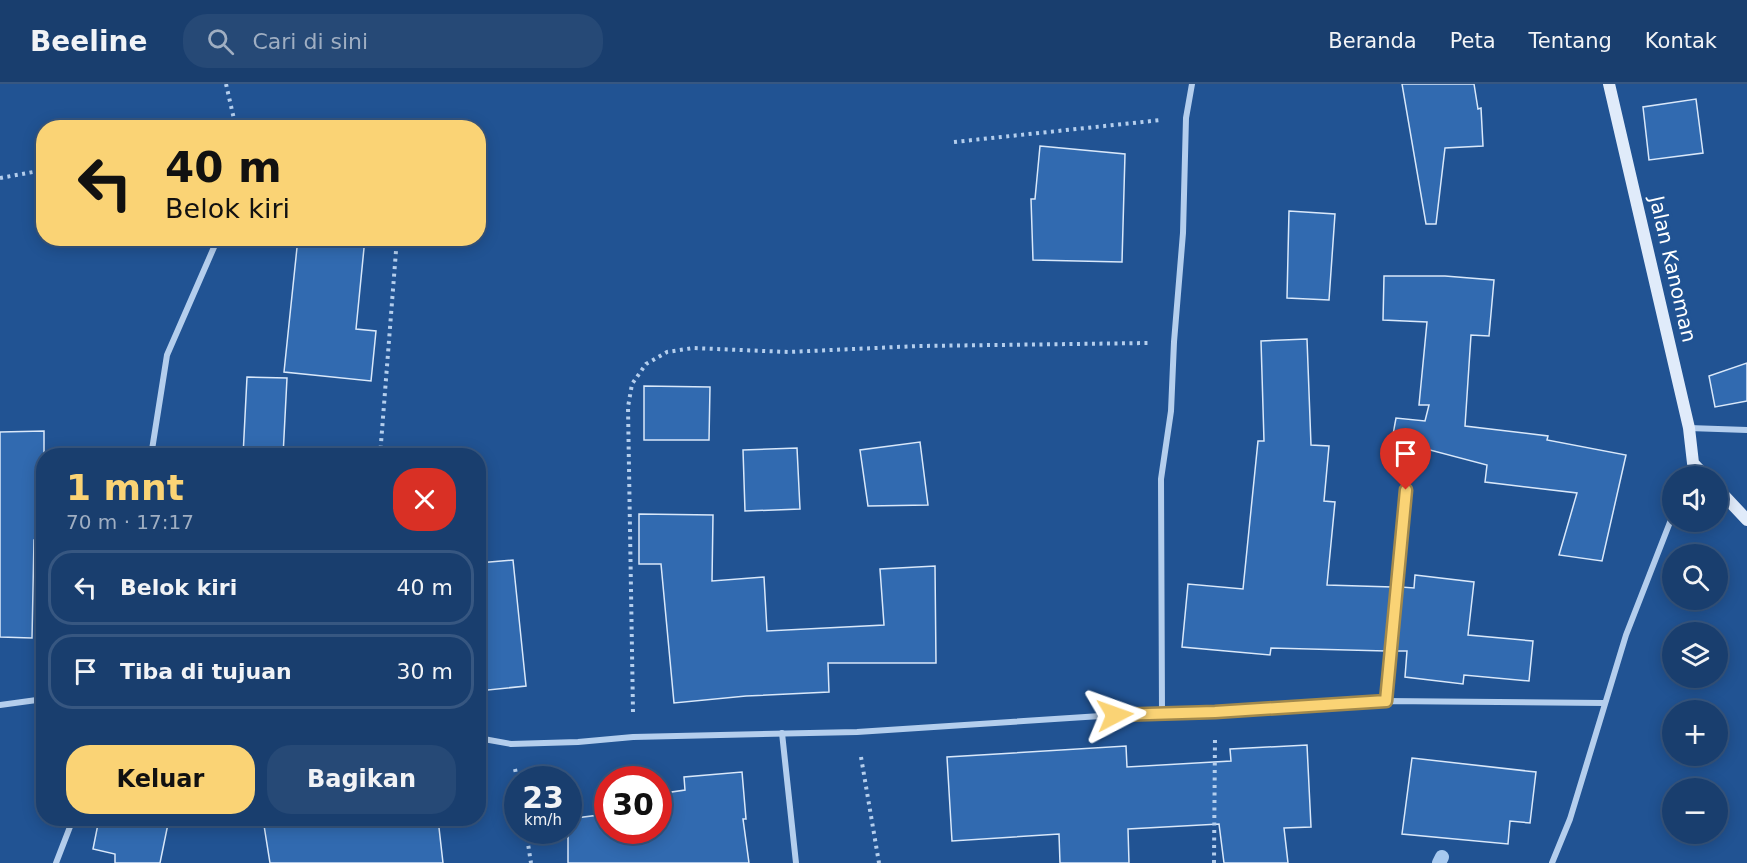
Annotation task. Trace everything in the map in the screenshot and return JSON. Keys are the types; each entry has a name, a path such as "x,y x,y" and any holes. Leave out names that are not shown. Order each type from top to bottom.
{"street":[{"path":"1162,712 1161,478 1171,411 1183,233 1186,118 1192,84"},
{"name":"Jalan Kanoman","path":"1609,84 1689,428 1693,463"},
{"path":"152,448 167,355 215,246"},
{"path":"1689,428 1747,430"},
{"path":"1692,466 1693,463 1696,466"},
{"path":"1728,500 1747,520"},
{"path":"1552,863 1570,819 1626,635 1666,532"},
{"path":"0,705 36,700"},
{"path":"486,739 511,744 578,742 633,737 857,732 1162,712 1215,712 1386,701 1604,703"},
{"path":"782,733 796,863"},
{"path":"56,863 70,826"}],"lane":[{"path":"1386,701 1406,490"}],"path":[{"path":"226,84 234,120"},
{"path":"954,142 1186,118"},
{"path":"0,178 36,171"},
{"path":"381,448 396,246"},
{"path":"633,737 628,407 632,384 646,364 667,352 693,348 788,352 919,346 1174,342"},
{"path":"1214,863 1215,712"},
{"path":"857,732 879,863"},
{"path":"528,844 531,863"}],"building":[{"path":"1402,84 1474,84 1478,109 1481,108 1483,146 1445,148 1436,224 1426,224"},
{"path":"1696,99 1703,153 1649,160 1643,107"},
{"path":"1040,146 1125,154 1122,262 1033,260 1031,199 1035,199"},
{"path":"1289,211 1335,214 1329,300 1287,298"},
{"path":"297,246 364,246 356,329 376,331 371,381 284,372"},
{"path":"1384,276 1445,276 1494,280 1489,336 1471,335 1465,426 1548,436 1547,440 1626,455 1602,561 1559,555 1577,493 1485,482 1487,465 1392,440 1396,418 1425,421 1429,405 1419,405 1427,322 1383,320"},
{"path":"1307,339 1311,445 1329,446 1324,501 1335,502 1327,585 1392,587 1386,651 1271,648 1270,655 1182,647 1188,584 1243,589 1258,441 1264,441 1261,341"},
{"path":"1747,363 1747,401 1715,407 1709,376"},
{"path":"247,377 287,378 283,448 243,448"},
{"path":"644,386 710,387 709,440 644,440"},
{"path":"44,431 44,448 36,448 36,540 34,540 32,638 0,637 0,432"},
{"path":"920,442 928,505 868,506 860,450"},
{"path":"797,448 800,509 745,511 743,450"},
{"path":"639,514 713,515 712,581 764,577 767,631 884,625 880,569 935,566 936,663 828,663 829,692 746,696 674,703 661,564 639,564"},
{"path":"513,560 526,686 486,690 486,562"},
{"path":"1415,575 1474,582 1468,635 1533,641 1529,681 1464,675 1463,684 1405,677 1407,651 1395,651 1401,587 1414,588"},
{"path":"1307,745 1311,827 1284,828 1288,863 1224,863 1219,824 1128,829 1129,863 1060,863 1059,834 952,841 947,757 1126,746 1127,767 1231,761 1230,749"},
{"path":"1412,758 1536,772 1530,823 1510,821 1508,844 1402,834"},
{"path":"742,772 746,819 743,819 749,863 568,863 568,844 582,844 582,817 594,816 594,844 672,844 672,792 685,790 684,777"},
{"path":"98,826 168,826 160,863 115,863 115,854 93,849"},
{"path":"264,826 439,826 443,863 270,863"}],"waterway":[{"path":"1439,863 1442,857"}],"route":[{"path":"1115,715 1215,712 1386,701 1406,490"}]}
